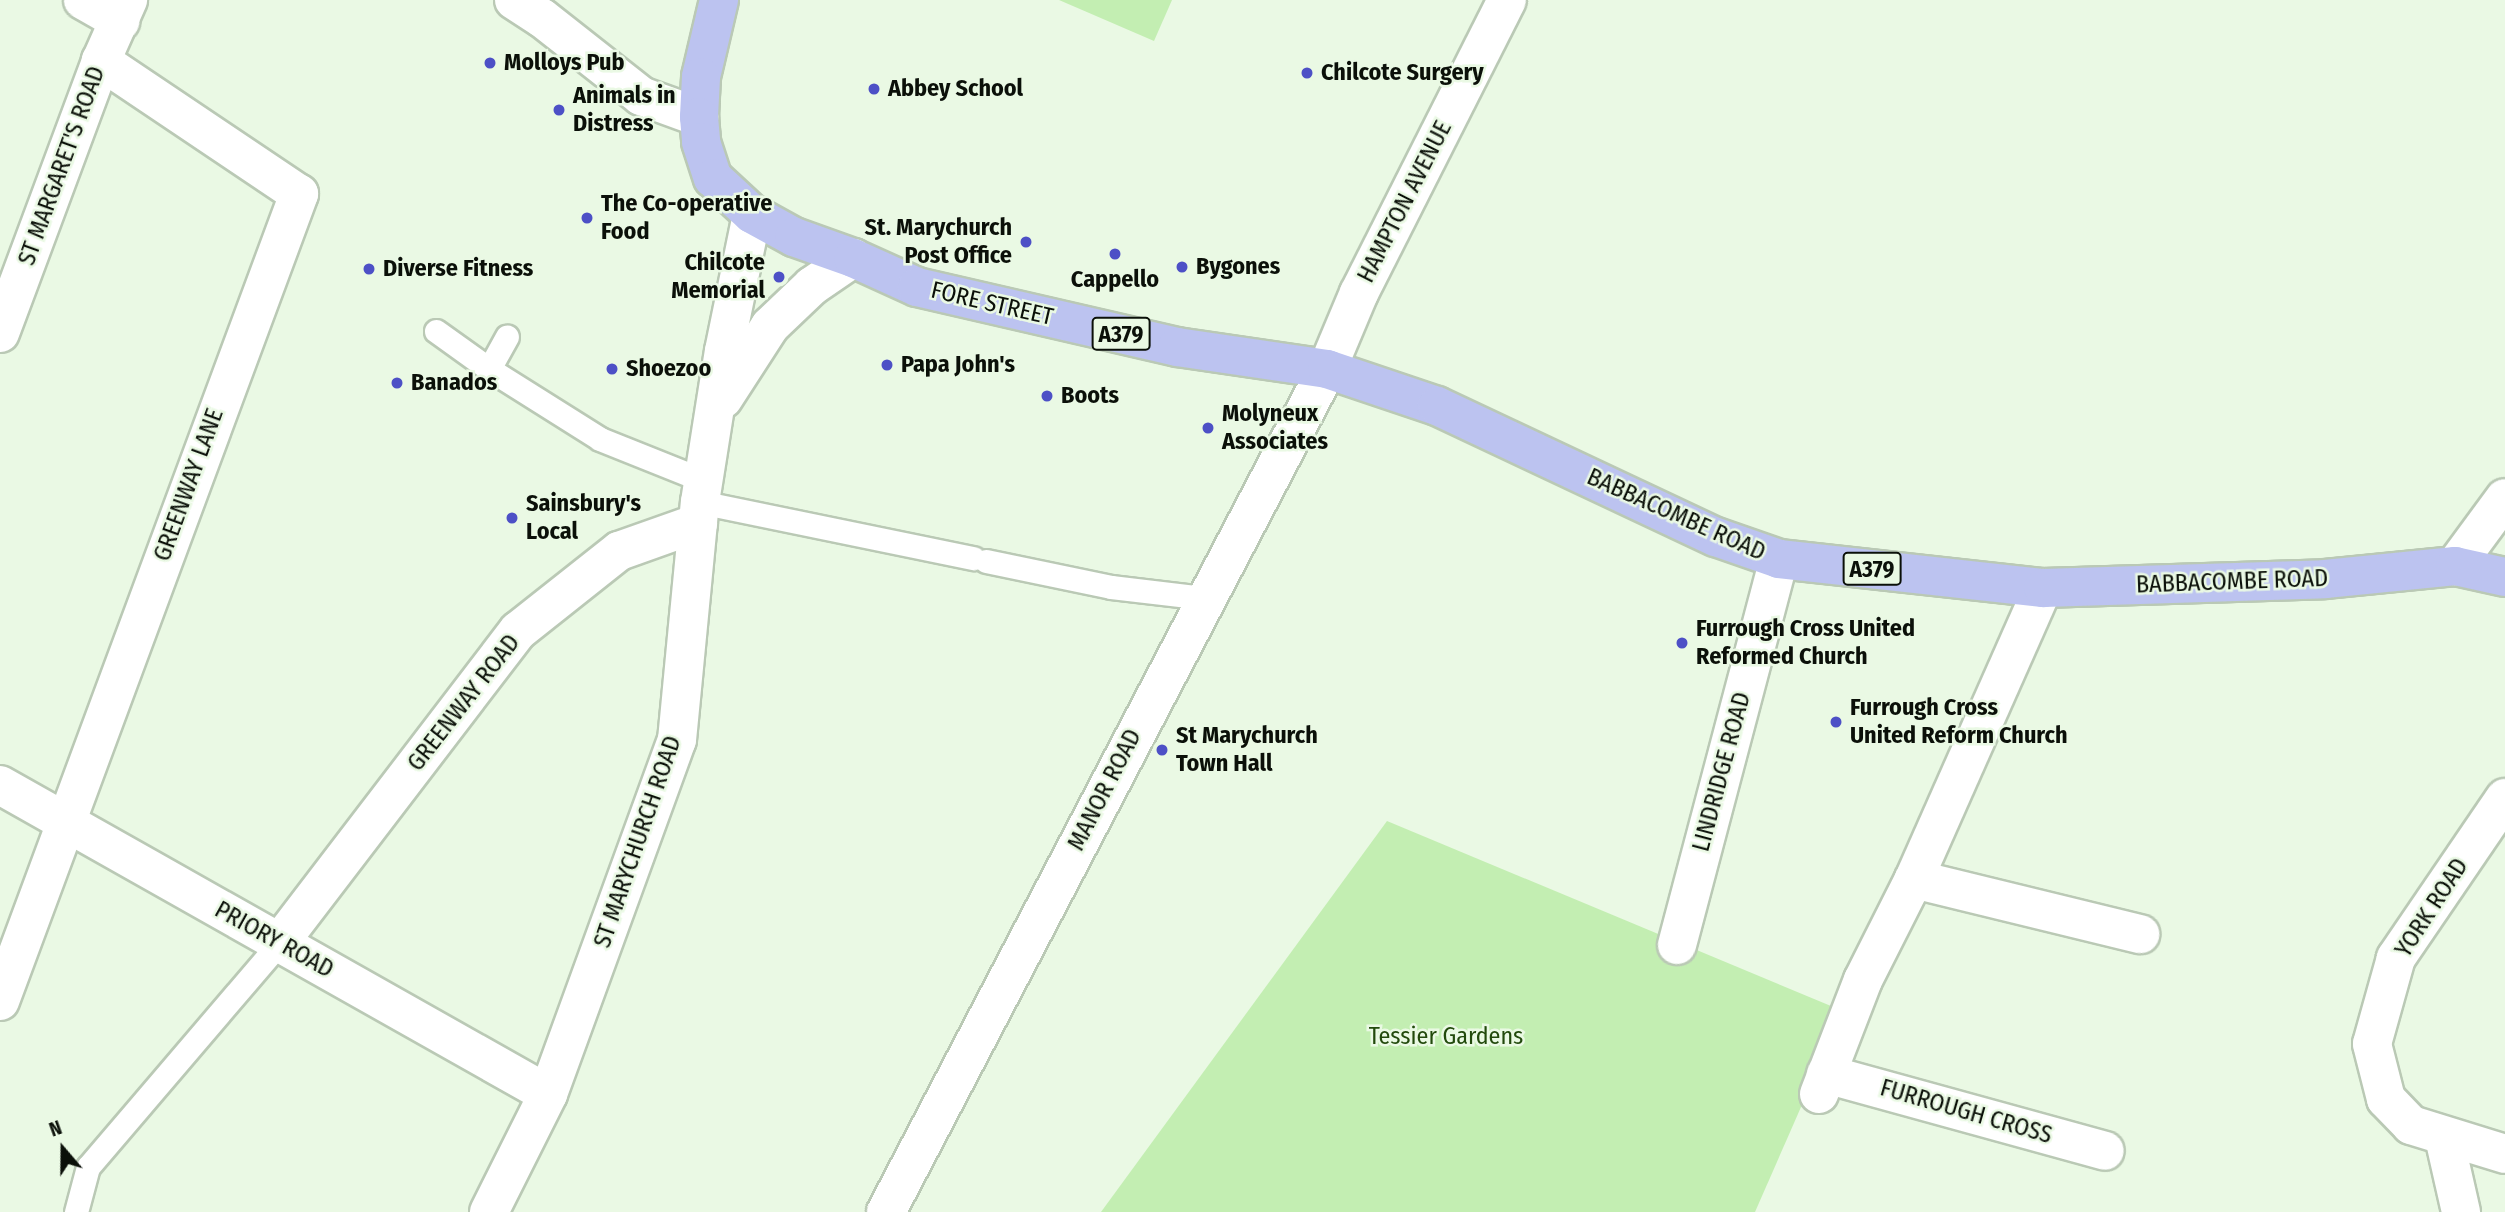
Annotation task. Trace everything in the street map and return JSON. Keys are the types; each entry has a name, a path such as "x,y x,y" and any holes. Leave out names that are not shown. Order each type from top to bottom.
{"main road":[{"name":"A379","path":"699,117 701,77 719,0"},
{"name":"FORE STREET","path":"699,117 701,142 713,178 752,214 794,237 853,258 917,287 1177,347 1327,369"},
{"name":"BABBACOMBE ROAD","path":"1327,369 1437,406 1716,537 1779,559 2043,588 2325,579 2455,566 2505,577"}],"street":[{"path":"83,0 124,10"},
{"name":"HAMPTON AVENUE","path":"1327,369 1359,293 1507,0"},
{"path":"536,6 641,96 699,117"},
{"name":"ST MARGARET'S ROAD","path":"0,333 101,61 124,10"},
{"name":"GREENWAY LANE","path":"0,1001 64,822 299,194 101,61"},
{"name":"ST MARYCHURCH ROAD","path":"489,1212 548,1094 677,740 701,502 752,214"},
{"name":"ST MARYCHURCH ROAD","path":"716,409 770,326 813,286 853,258"},
{"name":"MANOR ROAD","path":"886,1212 1327,369"},
{"path":"2455,566 2505,498"},
{"name":"GREENWAY ROAD","path":"280,943 518,631 619,551 701,502"},
{"name":"LINDRIDGE ROAD","path":"1677,945 1779,559"},
{"name":"FURROUGH CROSS","path":"2043,588 1914,879 1863,980 1823,1084 2105,1152"},
{"name":"PRIORY ROAD","path":"0,785 548,1094"},
{"name":"YORK ROAD","path":"2505,798 2396,958 2372,1044 2386,1099 2411,1125 2505,1154"},
{"path":"1914,879 2140,934"},
{"path":"2444,1137 2461,1212"}],"lane":[{"path":"436,331 489,369 701,502 1111,587 1205,598"},
{"path":"489,369 507,337"},
{"path":"76,1212 88,1167 280,943"}],"green space":[{"path":"1059,0 1172,0 1154,41"},
{"name":"Tessier Gardens","path":"1387,821 1843,1011 1755,1212 1101,1212"}],"place":[{"name":"Molloys Pub","path":"490,63"},
{"name":"Chilcote Surgery","path":"1307,73"},
{"name":"Abbey School","path":"874,89"},
{"name":"Animals in Distress","path":"559,110"},
{"name":"The Co-operative Food","path":"587,218"},
{"name":"St. Marychurch Post Office","path":"1026,242"},
{"name":"Cappello","path":"1115,254"},
{"name":"Bygones","path":"1182,267"},
{"name":"Diverse Fitness","path":"369,269"},
{"name":"Chilcote Memorial","path":"779,277"},
{"name":"Papa John's","path":"887,365"},
{"name":"Shoezoo","path":"612,369"},
{"name":"Banados","path":"397,383"},
{"name":"Boots","path":"1047,396"},
{"name":"Molyneux Associates","path":"1208,428"},
{"name":"Sainsbury's Local","path":"512,518"},
{"name":"Furrough Cross United Reformed Church","path":"1682,643"},
{"name":"Furrough Cross United Reform Church","path":"1836,722"},
{"name":"St Marychurch Town Hall","path":"1162,750"}]}
